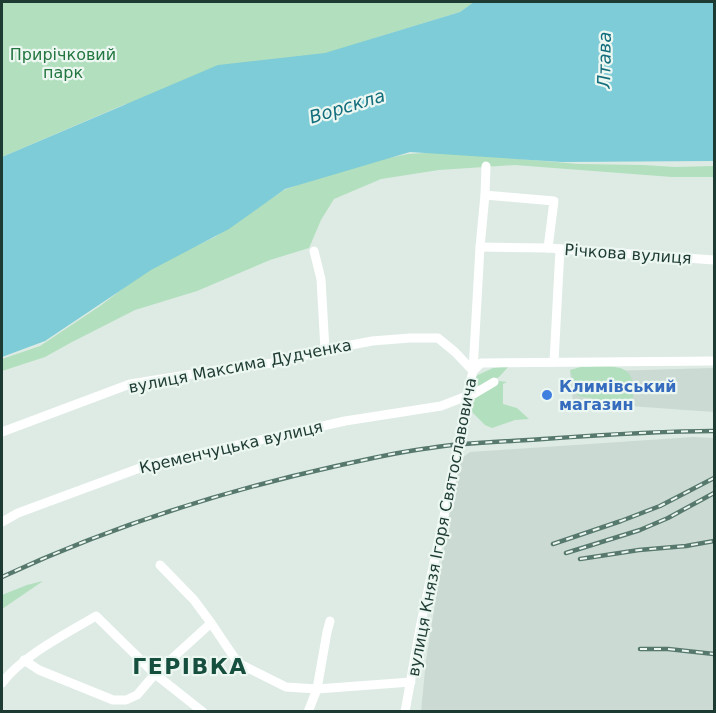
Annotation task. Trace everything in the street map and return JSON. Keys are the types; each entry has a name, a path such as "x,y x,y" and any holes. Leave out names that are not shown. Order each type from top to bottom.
{"street":[{"path":"473,371 480,247 486,195 486,166"},
{"name":"Річкова вулиця","path":"486,195 554,201 548,248 714,260"},
{"path":"480,247 548,248"},
{"path":"554,362 560,249"},
{"path":"314,251 321,279 325,350"},
{"name":"вулиця Максима Дудченка","path":"2,432 130,384 281,362 372,341 438,338 473,371"},
{"name":"вулиця Князя Ігоря Святославовича","path":"405,711 473,371 481,363 714,361"},
{"name":"Кременчуцька вулиця","path":"2,522 18,513 148,465 345,421 441,406 467,397 494,382"},
{"path":"160,566 194,600 238,663 286,687 317,689 411,682"},
{"path":"2,683 24,660 96,616 155,674 203,711"},
{"path":"308,711 317,689 330,621"},
{"path":"24,660 39,670 113,700 126,700 137,695 155,674 212,623"}],"shaded area":[{"path":"714,368 714,412 573,402 570,372"},
{"path":"693,437 714,438 714,711 421,712 426,660 458,461 470,452"}],"green space":[{"name":"Прирічковий парк","path":"2,2 475,2 460,12 375,38 351,51 123,105 2,157"},
{"path":"439,152 579,164 714,166 714,177 672,177 515,165 439,170 381,179 334,199 321,220 309,248 270,260 197,291 135,310 45,357 2,371 2,359 40,346 100,306 150,268 215,237 284,190 344,167 408,154"},
{"path":"509,366 499,377 479,386 473,383 476,376 493,368"},
{"path":"581,367 614,367 628,373 632,380 632,405 578,396 570,370"},
{"path":"499,381 507,382 503,384 503,404 517,408 529,419 515,420 492,428 485,425 470,410 474,398"},
{"path":"43,581 2,609 2,595"}],"water":[{"path":"474,2 714,2 714,161 562,162 410,152 285,189 229,229 151,270 45,341 2,357 2,157 218,65 325,53 460,12"}],"railway":[{"path":"2,577 82,543 164,513 248,488 381,456 472,443 714,431"},
{"path":"553,544 660,506 714,478"},
{"path":"566,553 640,530 714,493"},
{"path":"580,559 714,541"},
{"path":"640,649 668,649 714,654"}],"place":[{"name":"Климівський магазин","path":"547,395"}],"district":[{"name":"ГЕРІВКА","path":"190,666"}],"water label":[{"name":"Лтава","path":"604,60"},
{"name":"Ворскла","path":"347,106"}]}
